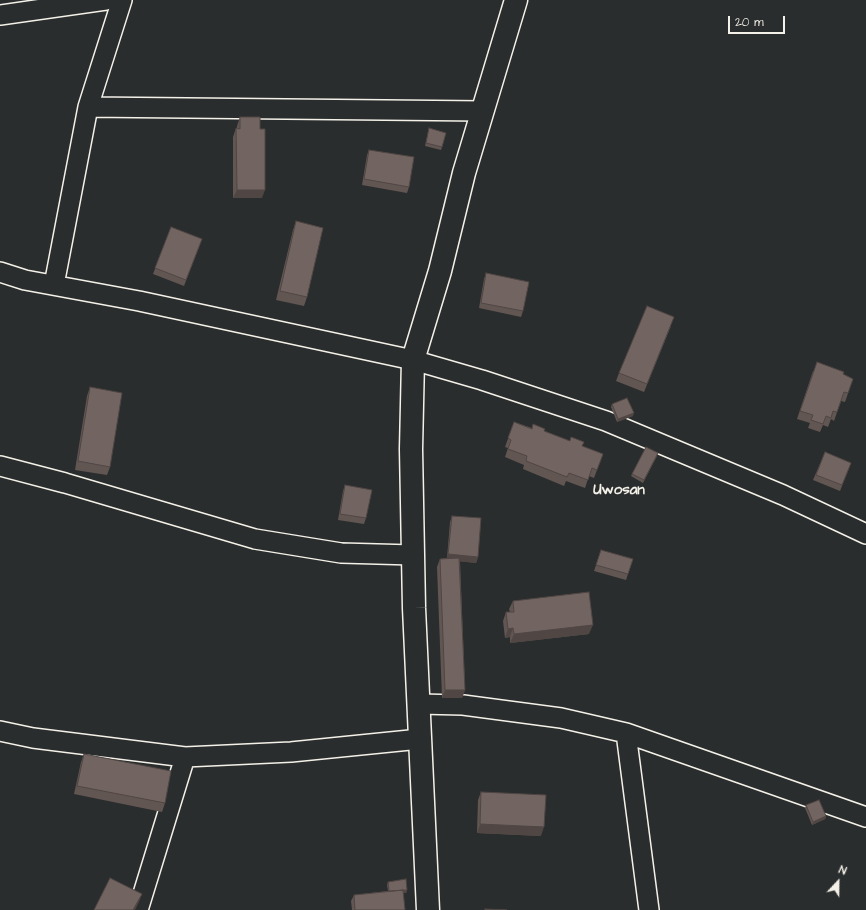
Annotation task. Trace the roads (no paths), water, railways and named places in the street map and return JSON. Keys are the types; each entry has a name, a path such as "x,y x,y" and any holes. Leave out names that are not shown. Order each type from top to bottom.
{"street":[{"path":"0,15 106,0"},
{"path":"54,285 88,107 122,0"},
{"path":"428,910 418,704 413,555 411,449 413,360 440,271 464,173 516,0"},
{"path":"88,107 483,111"},
{"path":"0,272 25,280 413,360 482,380 606,421 783,495 866,534"},
{"path":"0,466 65,483 255,539 341,553 413,555"},
{"path":"418,704 463,705 561,718 626,733 866,817"},
{"path":"0,731 33,738 185,757 291,752 420,739"},
{"path":"626,733 649,910"},
{"path":"138,910 185,757"}],"district":[{"name":"Uwosan","path":"619,491"}]}
